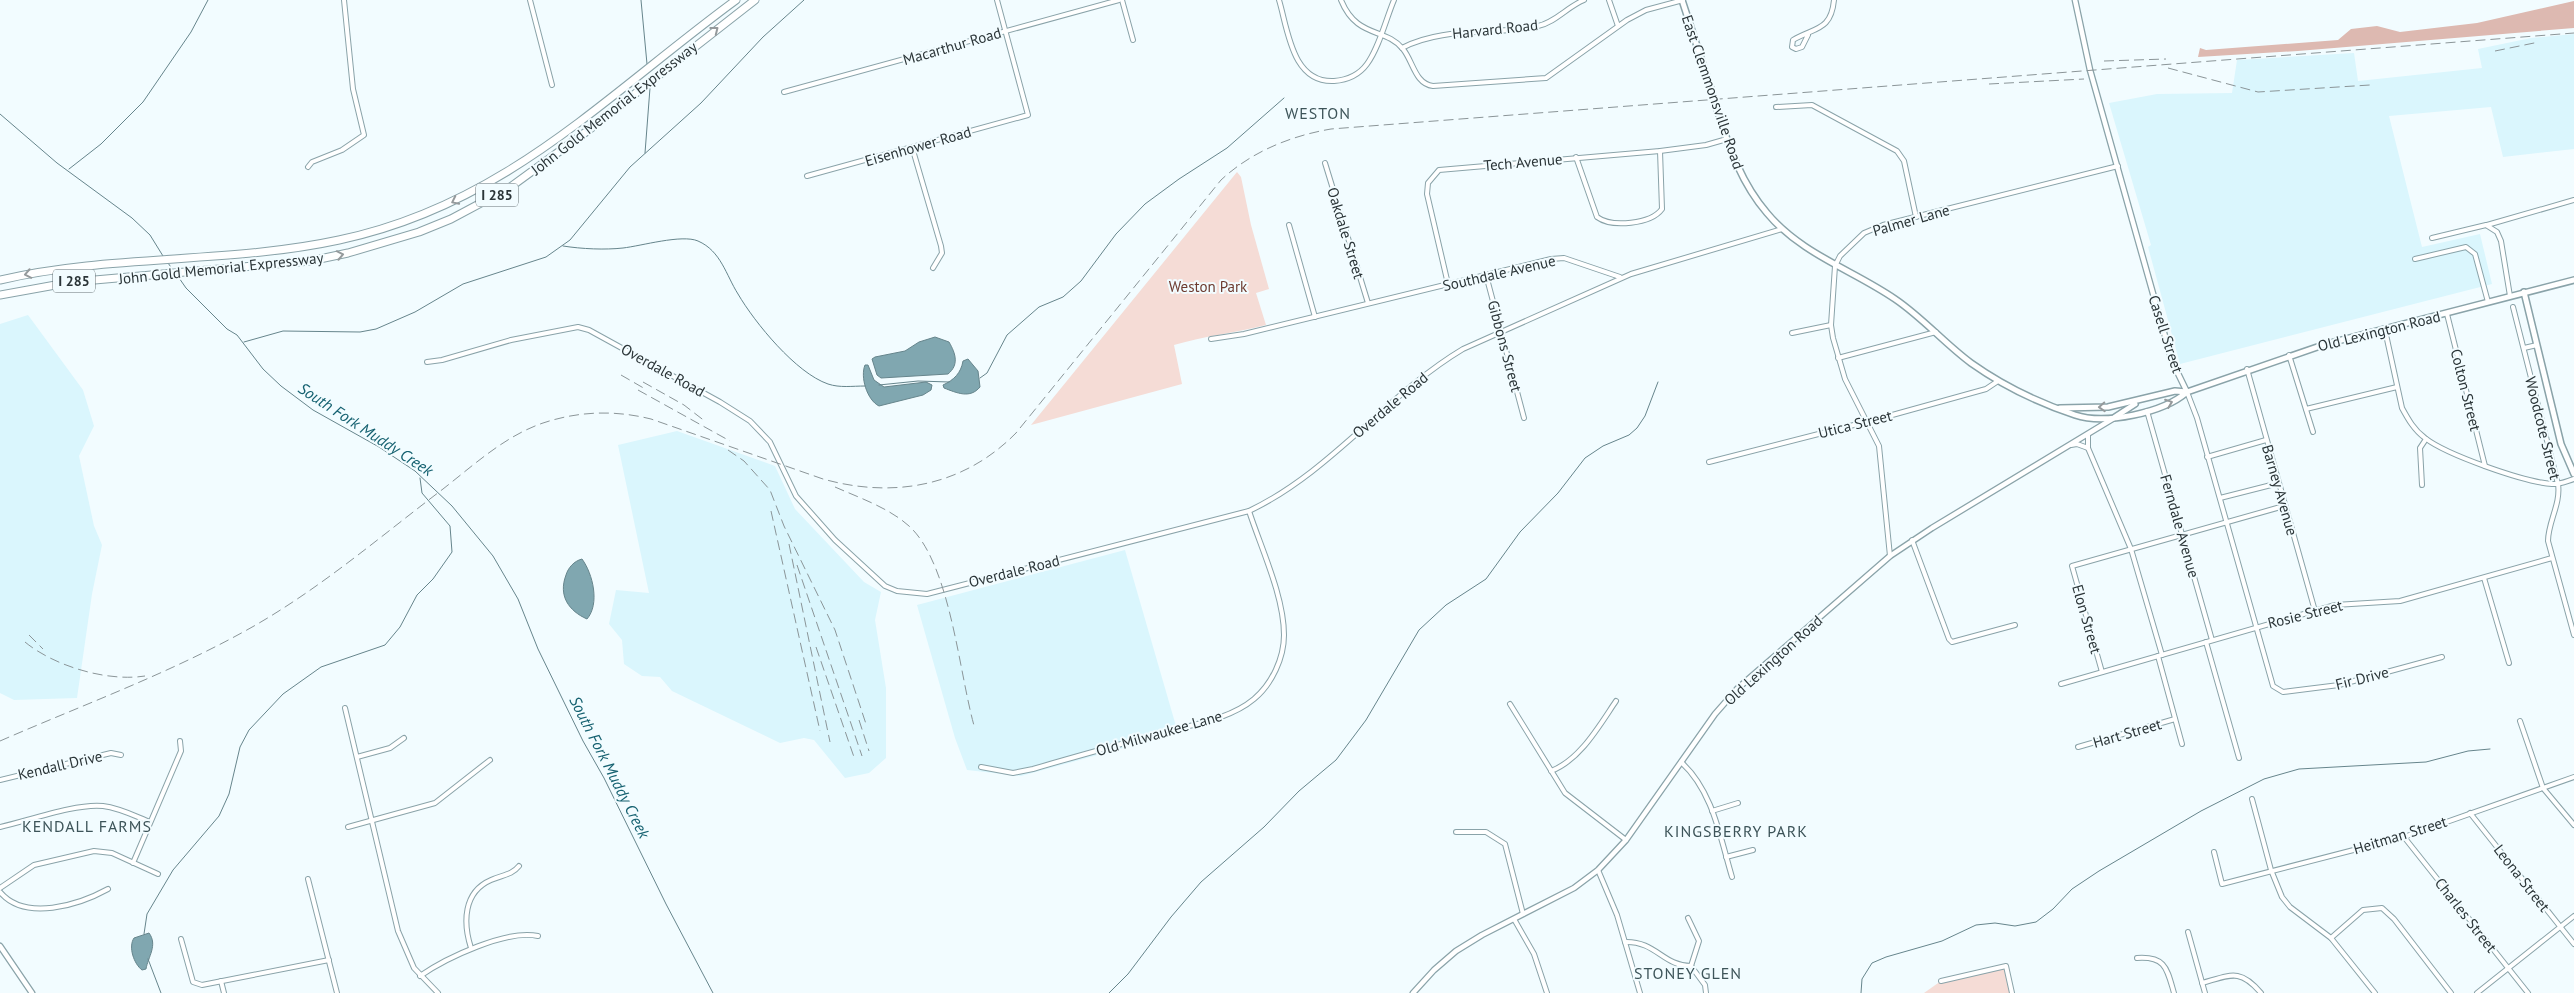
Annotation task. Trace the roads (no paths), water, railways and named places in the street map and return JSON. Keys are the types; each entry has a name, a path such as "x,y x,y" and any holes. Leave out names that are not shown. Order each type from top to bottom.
{"highway":[{"name":"John Gold Memorial Expressway","path":"0,280 62,268 302,246 339,240 374,232 445,206 503,176 541,151 736,0"},
{"name":"John Gold Memorial Expressway","path":"0,295 72,282 270,266 348,253 419,232 465,212 536,170 755,0"}],"main road":[{"name":"East Clemmonsville Road","path":"1682,0 1727,139 1752,195 1782,229 1835,266 1894,298 1969,362 1998,381 2085,417 2115,417"},
{"name":"Old Lexington Road","path":"2115,417 2147,411 2177,401 2187,392 2289,355 2574,280"},
{"path":"2524,292 2561,444 2574,474"},
{"name":"Old Lexington Road","path":"2144,399 2175,391 2187,392"},
{"name":"East Clemmonsville Road","path":"2060,408 2108,407 2144,399"},
{"path":"2115,417 2144,399"}],"street":[{"path":"308,167 312,162 342,150 364,136 353,89 344,0"},
{"path":"530,0 552,85"},
{"path":"997,0 1006,31"},
{"path":"1121,0 1133,40"},
{"name":"Macarthur Road","path":"784,92 1121,0"},
{"path":"1279,0 1300,65 1319,79 1343,80 1359,72 1371,58 1394,0"},
{"path":"1342,0 1355,22 1402,48 1419,78 1427,85 1539,79 1550,76 1618,26 1646,10 1682,0"},
{"name":"Harvard Road","path":"1402,48 1418,40 1441,34 1491,31 1548,23 1584,0"},
{"path":"1610,0 1618,26"},
{"path":"1808,35 1802,47 1796,50 1792,47 1793,40 1808,35 1829,20 1834,0"},
{"name":"Casell Street","path":"2075,0 2085,54 2172,361 2187,392 2220,498 2273,686 2279,691"},
{"name":"Eisenhower Road","path":"807,176 1028,115 1006,31"},
{"path":"1776,107 1812,105 1897,151 1904,161 1916,217"},
{"name":"Tech Avenue","path":"1448,284 1427,194 1428,183 1434,173 1453,167 1706,146 1727,139"},
{"path":"912,147 941,246 942,253 933,268"},
{"path":"1576,157 1595,214 1603,220 1620,222 1650,218 1662,209 1660,151"},
{"name":"Oakdale Street","path":"1325,163 1368,303"},
{"name":"Palmer Lane","path":"1890,556 1880,454 1838,358 1831,325 1835,266 1849,245 1864,233 1882,224 2118,166"},
{"path":"2432,238 2574,200"},
{"path":"1289,225 1315,316"},
{"path":"2486,225 2497,232 2502,244 2510,296"},
{"path":"1621,278 1782,229"},
{"path":"2415,259 2466,247 2475,254 2488,302"},
{"name":"Southdale Avenue","path":"1211,339 1226,338 1564,258 1621,278"},
{"name":"Gibbons Street","path":"1486,275 1524,418"},
{"name":"Overdale Road","path":"427,362 442,360 511,340 578,327 589,330 720,402 750,421 770,442 791,488 816,519 878,580 892,589 906,593 927,594 1249,511 1273,499 1317,468 1440,363 1463,349 1621,278"},
{"name":"Woodcote Street","path":"2513,307 2558,484 2559,494 2548,532 2552,558 2574,635"},
{"name":"Colton Street","path":"2447,314 2485,466"},
{"path":"1792,333 1831,325"},
{"path":"2385,330 2402,408 2408,419 2426,439 2470,461 2540,483 2558,484 2574,479"},
{"path":"1838,358 1936,332"},
{"path":"2524,348 2537,345"},
{"path":"2289,355 2313,432"},
{"name":"Barney Avenue","path":"2247,369 2315,611"},
{"name":"Utica Street","path":"1709,462 1866,422 1986,388 1998,381"},
{"path":"2306,409 2397,387"},
{"name":"Ferndale Avenue","path":"2147,411 2212,640"},
{"name":"Old Lexington Road","path":"1413,993 1434,970 1456,951 1482,935 1574,888 1598,870 1626,840 1715,714 1738,689 1890,556 1912,540 2115,417"},
{"path":"2088,435 2088,448 2131,549 2182,744"},
{"path":"2422,485 2420,448 2426,439"},
{"path":"2207,457 2266,440"},
{"path":"2071,445 2077,444 2088,448"},
{"path":"2220,498 2278,483"},
{"path":"2131,549 2284,506"},
{"name":"Old Milwaukee Lane","path":"981,767 1013,772 1033,769 1211,720 1246,705 1259,695 1271,679 1280,658 1284,626 1272,579 1249,511"},
{"path":"1912,540 1949,639 1952,642 2015,625"},
{"name":"Elon Street","path":"2102,672 2072,566 2131,549"},
{"name":"Rosie Street","path":"2062,684 2255,627 2346,603 2400,601 2552,558"},
{"path":"2484,578 2508,663"},
{"path":"2206,642 2239,758"},
{"name":"Fir Drive","path":"2279,691 2339,685 2442,657"},
{"path":"1551,771 1561,767 1575,754 1616,701"},
{"path":"1510,704 1551,771 1572,801 1626,840"},
{"path":"345,708 402,942 410,962 420,976 438,993"},
{"name":"Hart Street","path":"2078,747 2175,719"},
{"path":"2520,720 2543,788 2574,825"},
{"path":"357,757 390,748 404,738"},
{"path":"133,863 181,751 180,741"},
{"name":"Kendall Drive","path":"0,780 111,753 121,755"},
{"path":"348,827 435,803 490,760"},
{"path":"1681,762 1698,782 1712,811 1732,877"},
{"name":"Heitman Street","path":"2214,852 2222,884 2404,837 2574,777"},
{"path":"2252,799 2272,870 2282,897 2290,907 2331,938 2375,993"},
{"path":"1712,811 1738,803"},
{"path":"0,827 84,807 101,806 117,809 150,822"},
{"name":"Leona Street","path":"2470,813 2574,944"},
{"path":"1456,832 1486,832 1504,844 1523,914"},
{"name":"Charles Street","path":"2404,837 2528,993"},
{"path":"0,888 34,865 102,850 158,874"},
{"path":"1726,857 1752,850"},
{"path":"471,948 465,924 466,913 472,898 482,885 511,874 520,866"},
{"path":"1598,870 1609,892 1626,942 1640,993"},
{"path":"308,879 337,993"},
{"path":"0,892 12,903 32,910 89,898 108,889"},
{"path":"2331,938 2359,912 2382,908 2399,926 2451,993"},
{"path":"2477,993 2574,916"},
{"path":"1688,918 1699,941 1691,966"},
{"path":"1514,919 1534,954 1547,993"},
{"path":"2188,932 2205,993"},
{"path":"420,976 471,948 525,934 538,936"},
{"path":"181,939 192,982 202,985 329,960"},
{"path":"1626,942 1645,944 1675,964 1691,966 1705,985 1706,993"},
{"path":"0,946 32,993"},
{"path":"2137,958 2149,957 2159,960 2166,969 2174,993"},
{"path":"1941,981 2006,966 2012,993"},
{"path":"2202,983 2232,975 2242,976 2251,981 2261,993"},
{"path":"221,981 224,993"}],"waterway":[{"path":"69,169 101,144 143,102 191,32 208,0"},
{"path":"641,0 647,64"},
{"path":"244,342 283,331 360,332 376,329 415,312 463,284 546,257 570,240 630,167 701,103 763,37 804,0"},
{"path":"645,153 650,88"},
{"path":"980,378 987,373 1007,335 1039,307 1063,297 1081,281 1116,234 1145,204 1227,148 1284,98"},
{"name":"South Fork Muddy Creek","path":"0,114 57,163 132,218 150,235 163,256"},
{"path":"563,246 609,249 682,239 698,241 706,245 718,257 745,306 777,346 790,358 816,378 828,384 865,386"},
{"name":"South Fork Muddy Creek","path":"168,263 173,270"},
{"name":"South Fork Muddy Creek","path":"177,275 186,288 227,329 237,335 263,369 281,386 313,410 379,447 415,471 452,506 493,556 518,599 538,649 583,741 604,778 666,904 713,993"},
{"path":"879,385 918,381 949,382"},
{"path":"1109,993 1128,974 1171,917 1201,882 1264,827 1299,791 1336,760 1366,720 1419,630 1446,605 1486,579 1520,532 1558,493 1585,458 1603,446 1629,435 1637,428 1645,416 1658,382"},
{"path":"144,934 147,914 173,870 219,816 229,794 240,747 249,730 283,694 321,667 385,645 400,627 417,595 433,579 452,552 450,526 422,493 420,478"},
{"path":"1861,993 1862,979 1872,963 1886,957 1942,941 1976,925 1995,923 2015,926 2036,922 2053,909 2072,889 2099,871 2201,811 2264,779 2299,769 2426,762 2468,751 2490,749"},
{"path":"148,959 161,993"}],"railway":[{"path":"0,741 160,673 254,626 304,595 503,443 529,429 556,419 597,413 638,416 823,479 850,485 876,488 902,487 927,483 951,476 974,465 996,451 1016,433 1221,180 1258,153 1301,136 1331,129 2574,33"},
{"path":"2495,51 2539,42"},
{"path":"2104,61 2166,59"},
{"path":"2168,68 2258,92 2370,85"},
{"path":"1989,84 2084,79"},
{"path":"621,375 647,390"},
{"path":"643,382 684,405 706,422"},
{"path":"638,390 730,441"},
{"path":"728,450 744,461 770,490 784,526 835,630 867,727"},
{"path":"835,487 893,514 909,526 923,543 935,566 952,621 975,729"},
{"path":"771,511 820,731"},
{"path":"789,544 830,742"},
{"path":"797,565 862,756"},
{"path":"29,635 43,649"},
{"path":"25,642 51,658 82,670 114,677 145,676"},
{"path":"816,647 855,760"},
{"path":"859,720 869,751"}],"district":[{"name":"WESTON","path":"1318,113"},
{"name":"KENDALL FARMS","path":"87,826"},
{"name":"KINGSBERRY PARK","path":"1736,831"},
{"name":"STONEY GLEN","path":"1688,973"}],"park label":[{"name":"Weston Park","path":"1208,286"}]}
